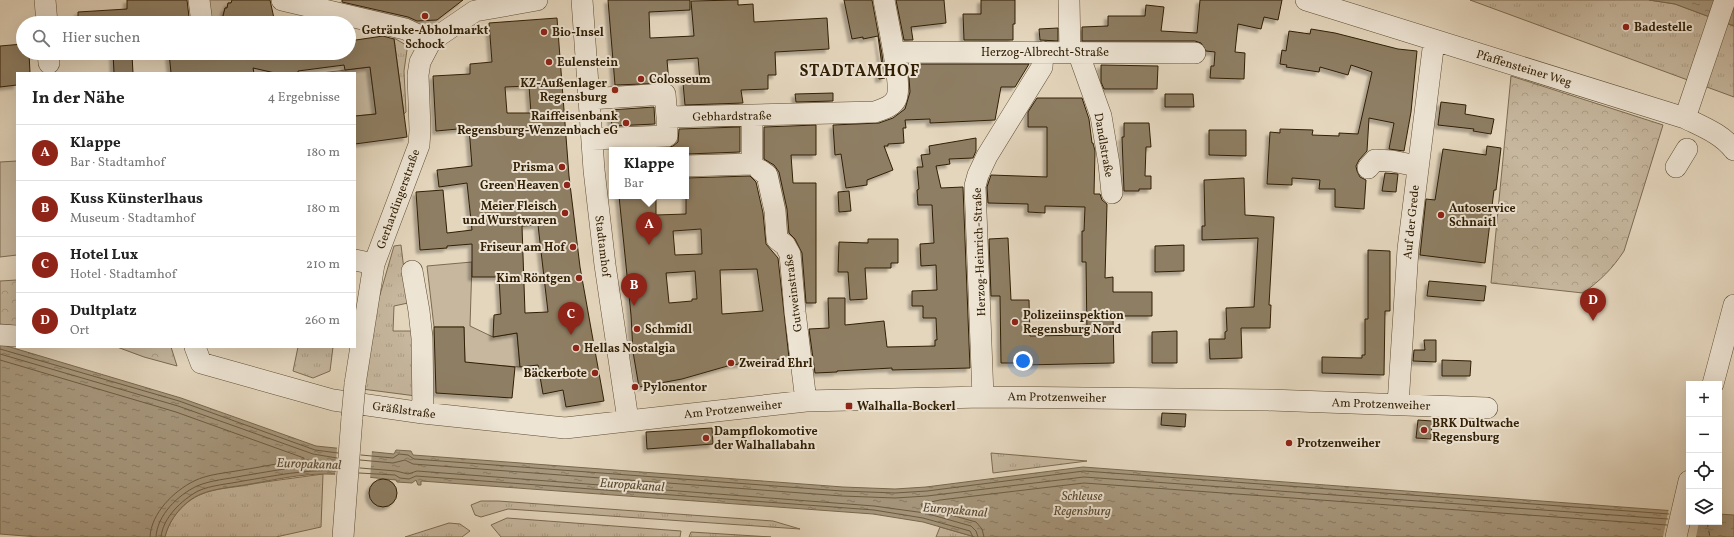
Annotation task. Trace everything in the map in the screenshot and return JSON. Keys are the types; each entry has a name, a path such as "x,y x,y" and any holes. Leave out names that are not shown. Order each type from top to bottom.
{"street":[{"path":"45,0 46,16"},
{"path":"199,0 201,16"},
{"path":"282,0 350,16"},
{"path":"356,17 405,29 431,41 475,11 537,0"},
{"name":"Stadtamhof","path":"582,0 592,139 603,169 605,265 628,420"},
{"path":"884,0 894,52"},
{"name":"Dandlstraße","path":"1069,0 1074,52 1101,116 1112,193"},
{"name":"Pfaffensteiner Weg","path":"1306,0 1685,118 1713,131 1734,150"},
{"path":"1685,118 1725,0"},
{"name":"Auf der Grede","path":"1398,405 1404,290 1417,166 1434,40"},
{"name":"Gerhardingerstraße","path":"343,537 365,262 419,145 420,130 418,75 420,62 431,41"},
{"name":"Herzog-Albrecht-Straße","path":"894,52 1195,53"},
{"name":"Gebhardstraße","path":"592,139 667,134 752,116 875,112 889,107 894,102 898,92 894,52"},
{"name":"Herzog-Heinrich-Straße","path":"983,397 975,186 978,175 987,156 1042,67 1043,52"},
{"path":"589,99 665,94 667,134"},
{"path":"689,166 755,166 752,116"},
{"path":"1676,167 1688,149"},
{"path":"1368,168 1375,160 1392,161 1417,166"},
{"name":"Gutweinstraße","path":"755,166 767,175 775,211 777,239 786,245 790,254 806,401"},
{"path":"412,271 422,338 423,413"},
{"path":"1714,381 1734,305"},
{"path":"0,334 16,336"},
{"name":"Gräßlstraße","path":"195,348 201,363 333,400 423,413 565,428 628,420"},
{"name":"Am Protzenweiher","path":"628,420 806,401 983,397 1268,400 1486,408"},
{"path":"1676,537 1687,489"}],"green space":[{"path":"204,0 232,0 231,3 228,3 227,8 225,8 223,16 206,16"},
{"path":"1470,0 1649,0 1675,4 1734,26 1734,97"},
{"path":"394,38 406,45 407,50 404,71 406,112 404,114"},
{"path":"370,67 376,114 356,116 356,72 329,72"},
{"path":"1511,76 1663,125 1624,251 1606,274 1583,293 1491,283"},
{"path":"16,161 16,255 0,257 0,162"},
{"path":"401,245 408,303 394,306 393,331 413,331 416,396 362,389 375,312 394,246"},
{"path":"472,262 470,326 493,337 517,333 520,367 465,363 464,327 434,327 427,266"},
{"path":"16,280 16,326 0,324 0,281"},
{"path":"120,348 171,348 177,366 144,357"},
{"path":"298,348 333,348 330,371 313,378 293,371"},
{"path":"991,453 1087,461 993,473"},
{"path":"323,474 321,527 276,537 165,537 170,524 178,511 189,501 202,494 221,489"},
{"path":"481,501 773,521 800,529 508,509 481,517 475,515 471,505"},
{"path":"507,518 681,531 680,537 501,537 491,525"},
{"path":"449,523 460,524 470,531 462,537 405,537"},
{"path":"940,527 975,537 936,537"},
{"path":"691,532 771,537 689,537"}],"water":[{"path":"1649,0 1734,0 1734,26 1675,4"},
{"path":"0,344 181,398 316,446 394,454 396,450 411,451 413,455 843,487 895,489 926,487 1083,467 1686,512 1686,525 1722,525 1722,514 1734,515 1734,537 975,537 923,522 873,514 421,481 421,485 418,485 416,480 412,483 360,476 325,474 287,478 219,489 201,494 189,501 178,511 167,530 165,537 38,537 0,534"}],"pier":[{"path":"337,447 372,450 370,480 335,477"},
{"path":"1669,508 1686,510 1686,525 1698,525 1696,537 1663,537"}],"building":[{"path":"127,0 187,0 189,16 78,16 78,12 127,9"},
{"path":"232,0 270,0 273,16 223,16 228,3 231,3"},
{"path":"342,0 463,0 437,20 417,21 408,17 342,2"},
{"path":"608,0 690,0 690,10 649,12 650,38 694,36 691,1 738,0 738,5 753,4 754,22 827,18 829,49 775,52 776,75 768,75 768,89 741,90 743,103 685,105 683,83 700,81 698,58 667,60 669,83 615,85"},
{"path":"844,0 872,0 882,54 885,78 879,79 878,67 882,66 878,36 863,39 863,37 852,39"},
{"path":"896,0 944,0 946,23 911,27 913,40 904,40"},
{"path":"981,0 1015,0 1013,40 964,40 963,14 981,14"},
{"path":"1200,0 1282,0 1278,20 1264,17 1261,29 1238,24 1235,52 1245,53 1244,79 1210,78 1211,66 1214,66 1215,52 1206,51 1201,43 1195,41 1082,41 1082,27 1108,26 1108,16 1145,16 1146,5 1164,7 1161,31 1197,33"},
{"path":"557,18 569,176 580,267 604,401 566,407 563,390 543,394 538,365 520,367 517,333 493,337 494,315 501,314 499,277 472,277 472,244 420,250 416,192 443,190 447,233 472,230 467,183 439,187 437,170 472,166 469,128 436,131 433,76 470,74 470,64 492,62 489,23","holes":["529,86 531,113 507,113 505,87","538,225 548,312 525,313 522,226"]},
{"path":"1058,28 1058,41 1040,40 1039,29"},
{"path":"1311,29 1335,33 1398,49 1417,51 1411,112 1404,151 1389,149 1394,123 1369,118 1367,151 1356,166 1360,177 1366,180 1364,209 1335,207 1335,189 1319,189 1320,180 1292,178 1292,185 1267,184 1270,132 1280,133 1280,129 1313,130 1312,135 1339,136 1339,133 1358,134 1372,72 1351,65 1348,75 1320,67 1319,72 1286,67 1287,65 1280,64 1282,50 1286,51 1289,31 1310,34"},
{"path":"383,36 394,39 407,137 356,144 356,116 376,114 370,67 345,70 344,65 298,72 271,72 253,68 254,72 171,72 170,60 356,60 356,40"},
{"path":"16,45 16,60 29,60 30,72 16,72 16,85 0,87 0,46"},
{"path":"113,60 132,60 133,72 114,72"},
{"path":"908,64 1029,64 1015,87 1001,87 995,120 930,123 930,119 905,120 906,128 903,128 904,143 888,144 888,146 884,146 893,170 867,180 867,185 846,188 841,154 835,155 833,125 879,123 893,118 905,109 910,92"},
{"path":"1101,65 1158,66 1157,89 1104,89 1101,82"},
{"path":"833,93 833,101 796,102 795,94"},
{"path":"1165,94 1193,94 1194,107 1165,107"},
{"path":"1037,98 1082,98 1089,119 1092,143 1095,151 1094,194 1100,194 1102,200 1107,204 1105,278 1113,277 1113,292 1152,292 1152,316 1113,316 1114,363 1024,365 1023,363 1001,363 1000,296 991,296 989,239 1008,238 1011,300 1029,300 1030,336 1087,335 1086,262 1082,262 1082,231 1084,231 1085,207 1045,206 1045,213 1028,212 1028,204 988,203 987,187 991,175 1047,177 1047,127 1028,127 1028,112"},
{"path":"1441,102 1466,105 1465,114 1494,119 1491,134 1473,131 1474,129 1438,125"},
{"path":"654,107 655,124 612,126 610,110"},
{"path":"1124,123 1149,123 1151,147 1146,147 1145,176 1151,176 1151,189 1124,191 1122,137 1124,137"},
{"path":"816,125 816,155 791,155 793,183 816,183 816,303 806,303 802,253 795,239 789,233 787,209 779,172 774,165 764,159 764,127"},
{"path":"740,127 740,152 689,154 689,147 670,147 678,142 679,129"},
{"path":"1209,130 1246,130 1246,156 1209,155"},
{"path":"976,138 976,151 973,158 949,159 950,164 936,166 941,188 963,187 970,368 892,370 892,368 815,373 809,329 829,328 828,298 845,298 845,325 884,321 887,347 935,346 935,340 937,340 936,318 923,318 923,306 912,306 912,291 937,290 936,265 921,266 920,244 934,243 932,205 918,205 917,190 919,189 917,167 923,167 921,155 930,154 929,146"},
{"path":"1487,146 1501,148 1485,263 1420,255 1426,199 1435,200 1443,149 1486,155"},
{"path":"1385,173 1398,174 1396,192 1382,191"},
{"path":"750,176 756,182 763,213 766,244 778,258 789,358 731,365 682,379 639,387 633,352 631,315 619,199 656,199 656,215 686,214 686,199 689,199 689,178","holes":["701,229 702,254 675,255 673,231","757,269 763,311 722,314 720,270","695,271 697,299 692,299 692,301 669,303 666,273"]},
{"path":"1244,178 1245,215 1274,217 1269,305 1271,305 1270,328 1241,328 1242,358 1210,359 1209,339 1225,339 1225,332 1227,331 1226,308 1254,307 1258,238 1202,240 1202,226 1205,226 1204,180"},
{"path":"849,191 851,211 839,212 838,192"},
{"path":"868,239 898,239 898,263 891,263 891,268 865,268 867,299 850,300 848,272 838,272 839,242 868,243"},
{"path":"1184,245 1184,271 1155,272 1155,246"},
{"path":"1368,250 1390,251 1390,311 1385,311 1384,375 1322,373 1322,357 1362,358 1362,355 1365,355 1365,319 1368,319"},
{"path":"1429,281 1486,286 1484,301 1427,296"},
{"path":"434,327 464,327 465,362 515,367 512,398 436,393"},
{"path":"1177,331 1177,363 1152,363 1152,332"},
{"path":"1424,340 1436,340 1436,362 1413,361 1414,350 1425,350"},
{"path":"1442,360 1471,361 1470,376 1442,376"},
{"path":"1162,413 1186,414 1185,427 1161,425"},
{"name":"BRK Dultwache Regensburg","path":"1418,420 1432,421 1431,439 1416,438"},
{"path":"712,428 713,444 647,449 646,432"},
{"path":"383,479 393,483 397,493 393,503 383,507 373,503 369,493 373,483"}],"ferry route":[{"path":"1708,525 1710,537"}],"place":[{"name":"Getränke-Abholmarkt Schock","path":"425,16"},
{"name":"Badestelle","path":"1626,27"},
{"name":"Bio-Insel","path":"544,32"},
{"name":"Eulenstein","path":"549,62"},
{"name":"Colosseum","path":"641,79"},
{"name":"KZ-Außenlager Regensburg","path":"615,90"},
{"name":"Raiffeisenbank Regensburg-Wenzenbach eG","path":"626,123"},
{"name":"Prisma","path":"562,167"},
{"name":"Green Heaven","path":"567,185"},
{"name":"Meier Fleisch und Wurstwaren","path":"565,213"},
{"name":"Autoservice Schnaitl","path":"1441,215"},
{"name":"Klappe","path":"649,245"},
{"name":"Friseur am Hof","path":"573,247"},
{"name":"Kim Röntgen","path":"579,278"},
{"name":"Kuss Künsterlhaus","path":"634,306"},
{"name":"Dultplatz","path":"1593,321"},
{"name":"Polizeiinspektion Regensburg Nord","path":"1015,322"},
{"name":"Schmidl","path":"637,329"},
{"name":"Hotel Lux","path":"571,335"},
{"name":"Hellas Nostalgia","path":"576,348"},
{"name":"Zweirad Ehrl","path":"731,363"},
{"name":"Bäckerbote","path":"595,373"},
{"name":"Pylonentor","path":"635,387"},
{"name":"Walhalla-Bockerl","path":"849,406"},
{"name":"BRK Dultwache Regensburg","path":"1424,430"},
{"name":"Dampflokomotive der Walhallabahn","path":"706,438"},
{"name":"Protzenweiher","path":"1289,443"}],"district":[{"name":"STADTAMHOF","path":"860,70"}],"water label":[{"name":"Europakanal","path":"309,463"},
{"name":"Europakanal","path":"632,484"},
{"name":"Schleuse Regensburg","path":"1082,502"},
{"name":"Europakanal","path":"955,509"}]}
